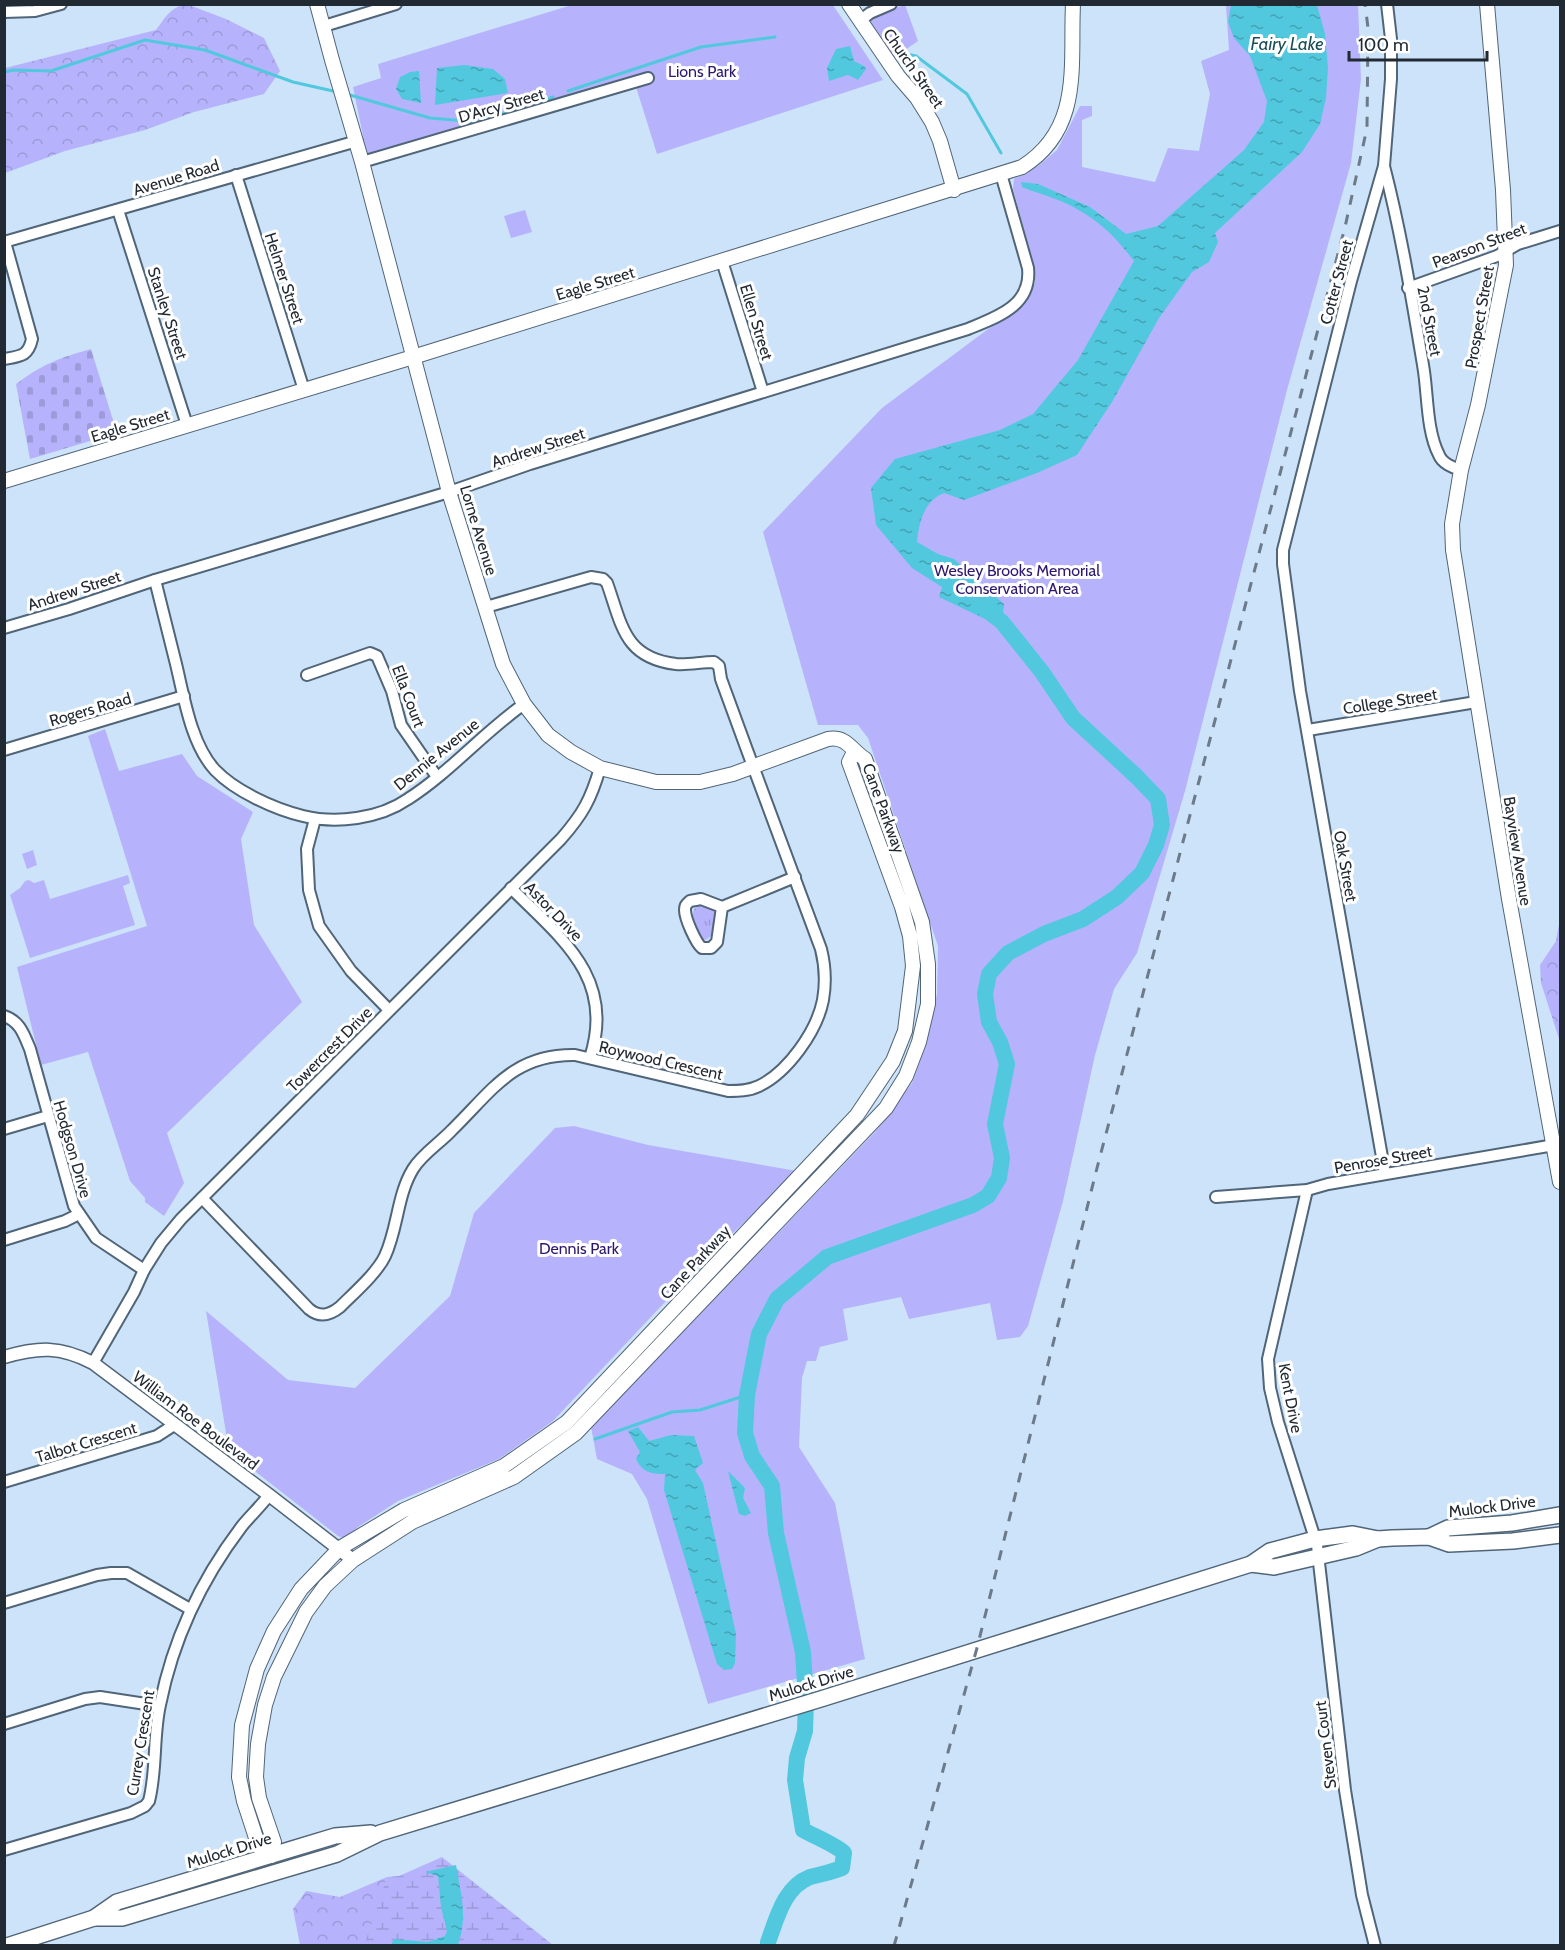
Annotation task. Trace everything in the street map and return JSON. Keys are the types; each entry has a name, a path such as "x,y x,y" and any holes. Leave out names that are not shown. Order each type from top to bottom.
{"main road":[{"name":"Lorne Avenue","path":"318,4 332,60 357,141 449,492 503,664 524,704 548,735 571,752 600,768 656,782 700,782 734,774 828,739 842,739 854,752"},
{"name":"Church Street","path":"849,4 932,122 954,190"},
{"name":"Eagle Street","path":"4,481 413,357 1022,167 1041,154 1064,121 1070,100 1074,50 1073,4"},
{"name":"Prospect Street","path":"1452,524 1461,470 1479,405 1506,265 1503,190 1487,4"},
{"name":"Bayview Avenue","path":"1452,524 1453,550 1476,702 1509,898 1557,1145 1560,1182"},
{"name":"Cane Parkway","path":"854,752 865,759 922,922 928,964 928,1004 919,1042 906,1076 886,1108 576,1433 514,1477 412,1522 352,1560 325,1586 306,1612 271,1686 265,1706 258,1744 256,1777 259,1798 274,1842 271,1856 259,1847 244,1801 239,1777 242,1725 257,1669 274,1631 301,1589 340,1548 404,1509 504,1466 567,1422 857,1115 894,1061 905,1031 913,966 910,936 902,907 849,762 854,752"},
{"name":"Mulock Drive","path":"1429,1537 1448,1528 1512,1523 1560,1515"},
{"name":"Mulock Drive","path":"94,1918 122,1918 337,1854 380,1833 824,1698 977,1648 1251,1564 1270,1551 1314,1539 1353,1534 1378,1539 1429,1537 1449,1544 1513,1541 1560,1535"},
{"name":"Mulock Drive","path":"1251,1564 1274,1567 1356,1548 1378,1539"},
{"name":"Mulock Drive","path":"7,1946 94,1918 117,1902 335,1836 380,1833"}],"street":[{"path":"4,12 35,11 61,4"},
{"path":"324,26 396,4"},
{"path":"861,20 870,13 891,4"},
{"name":"Cotter Street","path":"1283,564 1286,539 1350,281 1384,166 1392,79 1387,4"},
{"name":"D'Arcy Street","path":"362,162 648,78"},
{"name":"Avenue Road","path":"5,242 357,141"},
{"name":"2nd Street","path":"1384,166 1393,202 1437,451 1445,462 1461,470"},
{"name":"Andrew Street","path":"4,628 449,492 530,464 978,325 1015,305 1025,294 1029,281 1028,268 1001,174"},
{"name":"Helmer Street","path":"236,175 304,390"},
{"name":"Stanley Street","path":"118,210 187,425"},
{"name":"Pearson Street","path":"1408,288 1560,231"},
{"path":"4,359 26,353 32,339 5,242"},
{"name":"Ellen Street","path":"722,261 763,392"},
{"name":"Oak Street","path":"1283,564 1294,648 1385,1174"},
{"name":"Roywood Crescent","path":"202,1198 309,1309 320,1315 333,1312 380,1265 386,1256 403,1192 413,1169 498,1084 523,1065 538,1059 563,1055 590,1058 728,1091 739,1091 757,1088 779,1073 808,1036 819,1016 825,988 825,970 821,949 753,766 719,666 714,662 669,663 641,652 624,633 608,583 603,579 591,577 486,607"},
{"name":"Dennie Avenue","path":"155,580 190,721 205,755 215,770 251,795 278,808 315,819 348,818 374,814 408,800 493,727 524,704"},
{"name":"Ella Court","path":"307,675 370,653 377,656 392,691 401,725 437,777"},
{"name":"Rogers Road","path":"4,750 184,696"},
{"name":"College Street","path":"1308,730 1476,702"},
{"name":"Towercrest Drive","path":"93,1363 134,1292 144,1270 181,1219 575,822 590,800 600,768"},
{"path":"315,819 308,849 309,890 319,926 351,971 388,1010"},
{"path":"722,907 717,942 711,948 702,948 696,940 685,912 690,901 697,899 722,907 795,877"},
{"name":"Astor Drive","path":"511,888 572,949 589,978 596,1002 596,1024 590,1058"},
{"name":"Hodgson Drive","path":"4,1016 8,1016 22,1028 30,1049 74,1206 104,1245 144,1270"},
{"path":"4,1129 48,1116"},
{"name":"Penrose Street","path":"1216,1197 1307,1190 1328,1184 1557,1145"},
{"name":"Kent Drive","path":"1307,1190 1268,1359 1270,1388 1278,1422 1314,1539"},
{"path":"4,1240 65,1221 79,1214"},
{"name":"William Roe Boulevard","path":"4,1357 40,1348 79,1356 93,1363 340,1548 352,1560"},
{"name":"Talbot Crescent","path":"4,1482 157,1436 174,1425"},
{"name":"Currey Crescent","path":"4,1850 131,1813 145,1806 149,1801 159,1706 173,1653 190,1609 234,1538 269,1495"},
{"name":"Steven Court","path":"1314,1539 1318,1556 1345,1790 1362,1895 1375,1946"},
{"path":"4,1603 97,1575 127,1573 190,1609"},
{"path":"274,1631 293,1640"},
{"path":"4,1724 85,1699 100,1697 159,1706"},
{"name":"Cane Parkway","path":"271,1856 276,1872"}],"green space":[{"name":"Lions Park","path":"575,4 833,5 883,80 657,154 636,87 368,160 353,87 381,78 378,64"},
{"path":"189,5 226,19 264,38 280,71 264,94 194,112 145,130 65,151 5,173 5,68 156,30 173,9"},
{"path":"905,5 918,41 892,59 869,28 870,19 881,12"},
{"name":"Wesley Brooks Memorial Conservation Area","path":"1226,5 1358,5 1361,79 1351,163 1287,390 1185,791 1137,953 1114,989 1095,1055 1063,1201 1028,1326 1020,1337 997,1340 990,1303 909,1319 901,1297 843,1309 848,1340 820,1347 816,1361 807,1361 802,1378 799,1447 835,1503 865,1659 708,1704 647,1499 632,1474 597,1459 591,1427 875,1132 912,1083 926,1045 937,994 938,946 868,738 858,725 818,725 763,532 882,408 1027,300 1035,283 1035,269 1013,189 1014,179 1038,166 1057,150 1080,106 1092,106 1092,116 1082,120 1082,167 1155,182 1168,148 1199,151 1210,94 1201,61 1229,50"},
{"path":"525,210 532,232 511,238 504,216"},
{"path":"91,349 117,433 30,459 16,384 52,362"},
{"path":"105,729 119,771 182,754 197,776 253,812 241,839 254,925 302,1002 167,1133 184,1183 164,1216 145,1202 145,1198 130,1181 88,1052 41,1065 17,967 147,926 88,736"},
{"path":"33,850 37,865 27,869 22,854"},
{"path":"128,875 130,883 123,886 135,925 30,958 10,895 25,881 29,880 34,883 44,880 50,899"},
{"path":"699,906 712,908 715,911 711,936 706,940 701,939 692,917 694,909"},
{"path":"1560,919 1560,1042 1541,983 1540,965 1556,941"},
{"name":"Dennis Park","path":"574,1126 648,1145 797,1171 697,1268 553,1421 499,1459 398,1501 358,1527 346,1539 338,1536 229,1451 206,1311 288,1380 355,1388 450,1296 474,1213 555,1128"},
{"path":"442,1857 553,1945 364,1946 387,1877 399,1876"},
{"path":"387,1877 367,1945 300,1945 293,1909 306,1891 340,1897"}],"water":[{"name":"Fairy Lake","path":"1231,5 1317,5 1325,34 1328,68 1326,98 1320,124 1302,152 1215,233 1218,242 1209,262 1192,272 1159,318 1112,402 1077,455 1037,473 964,500 944,493 927,507 919,527 917,542 938,554 954,559 1004,604 1002,622 985,619 939,597 942,587 912,568 876,525 871,488 895,459 1000,430 1033,414 1078,360 1134,261 1118,241 1081,211 1022,187 1021,182 1038,184 1090,207 1126,234 1158,226 1244,150 1264,122 1267,101 1250,56 1234,38 1228,22"},
{"path":"850,46 854,61 866,69 858,80 848,75 829,81 827,68 836,49"},
{"path":"464,65 493,69 505,79 508,93 435,105 437,68"},
{"path":"419,71 421,103 402,99 396,89 400,77"},
{"path":"638,1427 649,1441 671,1435 694,1436 703,1463 695,1470 703,1483 736,1634 735,1663 732,1669 724,1670 717,1664 664,1490 665,1474 648,1471 641,1467 636,1459 640,1452 628,1431"},
{"path":"728,1471 745,1488 743,1498 751,1513 745,1516 739,1514"},
{"path":"456,1865 463,1915 458,1945 391,1945 394,1939 428,1942 445,1936 447,1931 441,1907 438,1876 425,1872"}],"waterway":[{"path":"568,91 701,47 775,37"},
{"path":"4,72 51,71 145,40 205,50 293,82 333,91"},
{"path":"897,52 916,56 967,94 1001,153"},
{"path":"350,95 430,118 478,122 553,97"},
{"path":"768,1946 778,1914 794,1888 810,1877 842,1868 844,1853 803,1830 795,1780 797,1758 805,1731 803,1652 776,1533 772,1486 752,1456 745,1433 747,1395 759,1334 777,1299 827,1257 973,1205 988,1196 999,1178 1002,1158 995,1124 1007,1064 1000,1042 989,1022 985,994 989,974 1008,953 1044,934 1083,919 1117,897 1142,873 1156,845 1162,825 1158,799 1073,718 1042,672 1002,622 985,609"},
{"path":"595,1439 672,1412 700,1410 747,1395"}],"railway":[{"path":"894,1946 977,1648 1097,1168 1345,227 1367,128 1368,28 1365,4"}]}
